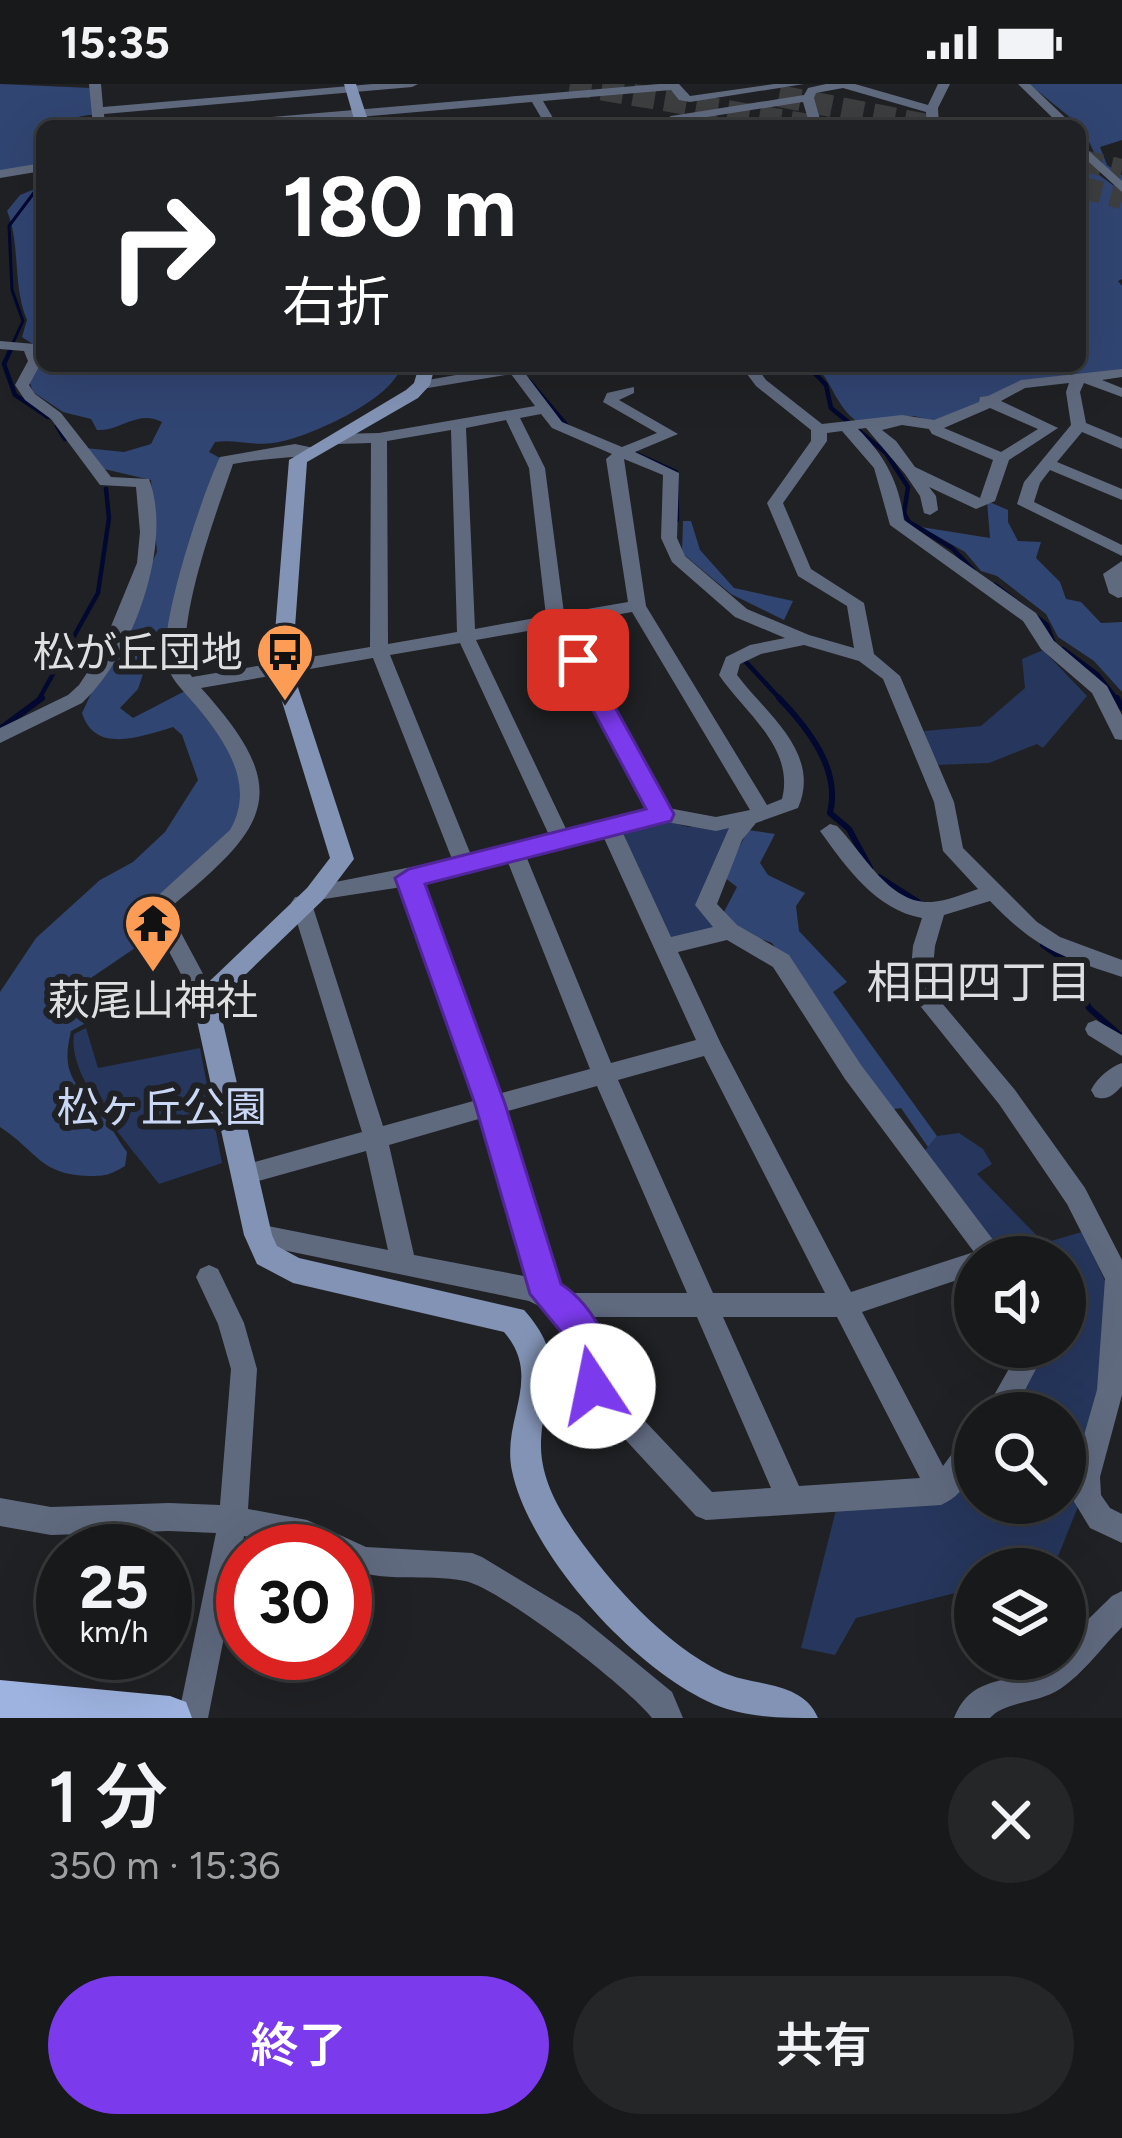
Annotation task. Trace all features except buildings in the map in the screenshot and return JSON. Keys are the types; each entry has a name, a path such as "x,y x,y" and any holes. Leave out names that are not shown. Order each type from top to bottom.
{"main road":[{"path":"0,1702 170,1718"}],"street":[{"path":"95,84 99,119 350,87 412,84"},
{"path":"350,87 362,120 536,98 556,90 674,85 683,98 690,99 799,84"},
{"path":"814,120 808,98 812,90 844,84 932,110"},
{"path":"933,120 932,110 944,84"},
{"path":"1024,84 1062,120"},
{"path":"536,98 549,120"},
{"path":"674,120 808,98"},
{"path":"1086,153 1122,188"},
{"path":"0,174 36,168"},
{"path":"0,345 30,347 35,362 22,385 30,397 56,416 106,482 143,482 149,517 148,551 139,583 94,677 78,698 22,720 0,737"},
{"path":"361,888 342,860 282,669 298,460 425,376 482,372"},
{"path":"527,372 557,425 671,473 669,538 689,570 741,613 803,639 865,657 891,676 944,802 953,850 992,893 1052,943 1122,969"},
{"path":"753,372 819,429 911,420 934,425 1021,384 1122,373"},
{"path":"1080,376 1122,393"},
{"path":"1079,425 1073,392 1080,376"},
{"path":"629,390 612,396 611,402 670,434 614,459 637,606 756,816"},
{"path":"909,470 976,504 987,502 1002,458 1050,428 985,400"},
{"path":"546,409 226,460 197,554 175,657 188,684 240,747 252,784 240,835 161,907 205,998 258,1235 267,1255 293,1270 513,1320 527,1333 539,1367 526,1465 554,1530 616,1603 694,1675 719,1689 763,1698 800,1718"},
{"path":"512,417 537,468 556,622 662,814"},
{"path":"879,424 873,430 891,444 928,496 930,510"},
{"path":"458,425 466,638 561,840"},
{"path":"934,425 938,431 1002,458"},
{"path":"1079,425 1122,444"},
{"path":"1079,425 1032,482 1025,504 1122,551"},
{"path":"845,426 895,486 896,521 1030,617 1047,645 1100,690 1122,734"},
{"path":"819,429 819,441 775,503 804,572 855,603 865,657"},
{"path":"380,437 379,651 464,863"},
{"path":"1047,463 1122,495"},
{"path":"1118,593 1112,574 1122,566"},
{"path":"188,684 637,606"},
{"path":"309,899 662,814 703,824 756,816 790,803 796,771 787,748 728,675 732,661 744,654 803,639"},
{"path":"756,816 733,837 706,905 729,931 781,961 853,1072 977,1236"},
{"path":"610,828 710,1045 941,1491"},
{"path":"830,831 847,847 868,880 903,907 935,910 992,893"},
{"path":"514,852 603,1073 791,1501"},
{"path":"205,998 309,899 342,860"},
{"path":"409,878 556,1300 591,1351 593,1386 706,1506 941,1491 954,1473"},
{"path":"309,899 376,1141 404,1266"},
{"path":"935,910 924,946 920,992 1006,1097 1076,1196 1118,1278 1110,1390 1086,1477 1088,1500 1100,1518 1122,1529"},
{"path":"666,947 729,931"},
{"path":"1096,1029 1122,1047"},
{"path":"244,1174 710,1045"},
{"path":"1103,1090 1122,1072"},
{"path":"258,1235 556,1300 848,1305 954,1270"},
{"path":"193,1718 233,1520 244,1369 232,1323 209,1277"},
{"path":"0,1512 51,1522 169,1517 254,1524"},
{"path":"372,1561 472,1567 568,1625 661,1703 668,1718"},
{"path":"969,1718 988,1697 1049,1678 1122,1606"}],"green space":[{"path":"1043,650 1087,696 1043,748 1037,744 989,763 935,765 924,731 981,726 1025,688 1022,659"},
{"path":"656,818 688,827 736,824 700,906 720,929 672,941 620,827"},
{"name":"松ヶ丘公園","path":"86,1028 98,1068 200,1048 222,1163 159,1184 103,1112 80,1071 74,1034"},
{"path":"959,1133 983,1149 992,1164 977,1174 1037,1236 979,1236 921,1155 937,1136"},
{"path":"1086,1241 1105,1281 1105,1385 1086,1472 1086,1392 1007,1392 1016,1368 1086,1368"},
{"path":"954,1473 954,1524 1071,1524 1061,1548 954,1548 954,1593 856,1618 835,1655 801,1648 837,1506 941,1491"}],"shaded area":[{"path":"0,84 91,88 93,115 36,120 36,172 28,167 0,172"},
{"path":"1029,84 1122,84 1122,140 1100,147 1107,165 1122,175 1122,185 1100,165 1086,135 1086,120 1073,120"},
{"path":"1086,160 1122,192 1122,279 1118,281 1122,286 1122,370 1017,382 963,414 934,421 914,416 856,421 820,372 1086,372"},
{"path":"36,188 36,346 22,337 27,320 7,211 20,195"},
{"path":"36,367 36,372 398,372 366,404 326,426 273,443 215,442 209,452 222,459 169,630 157,632 138,689 120,708 133,718 185,691 246,770 235,833 154,907 160,931 85,982 84,1024 71,1031 69,1067 76,1084 127,1152 125,1166 100,1176 73,1175 49,1166 0,1127 0,992 36,938 100,880 133,862 165,832 198,780 182,735 173,727 134,738 108,738 88,726 82,713 157,552 151,480 104,469 85,448 124,452 151,444 162,422 145,418 97,430 91,419 63,412 33,392 29,380"},
{"path":"987,501 1008,510 1008,522 1018,541 1041,542 1036,558 1060,582 1066,599 1081,602 1101,623 1122,622 1122,692 1094,661 1058,637 1046,614 997,576 981,571 965,552 921,527 990,538"},
{"path":"683,521 691,521 700,550 734,588 793,601 784,620 731,594 682,553"},
{"path":"748,830 775,834 760,863 768,875 805,893 796,906 799,931 847,982 833,992 937,1136 928,1147 901,1108 888,1110 772,943 735,929 724,912 737,887 724,877"}],"waterway":[{"path":"8,354 23,321 12,290 9,226 36,190"},
{"path":"10,351 4,364 15,395 48,417"},
{"path":"814,372 826,385 831,408 886,453 908,487 904,513 909,522 952,548 974,571"},
{"path":"529,381 567,426"},
{"path":"57,426 65,439"},
{"path":"634,453 676,472 677,520"},
{"path":"38,701 98,593 109,518 106,489"},
{"path":"995,585 1047,625 1053,641"},
{"path":"1063,649 1097,674 1118,701"},
{"path":"745,661 782,701"},
{"path":"38,701 42,698"},
{"path":"779,698 820,751 831,781 830,813 849,829 870,868"},
{"path":"1117,698 1122,708"},
{"path":"0,729 38,701"},
{"path":"879,877 918,902"},
{"path":"1043,945 1069,963 1089,1008 1122,1037"}],"tunnel":[{"path":"570,84 780,120"},
{"path":"779,96 902,120"},
{"path":"1086,161 1122,170"},
{"path":"1086,189 1122,198"}],"place":[{"name":"松が丘団地","path":"285,703"},
{"name":"萩尾山神社","path":"153,974"}],"district":[{"name":"相田四丁目","path":"979,982"}],"route":[{"path":"578,660 662,814 409,878 490,1104 547,1294 565,1306 587,1339 595,1372 593,1386"}]}
